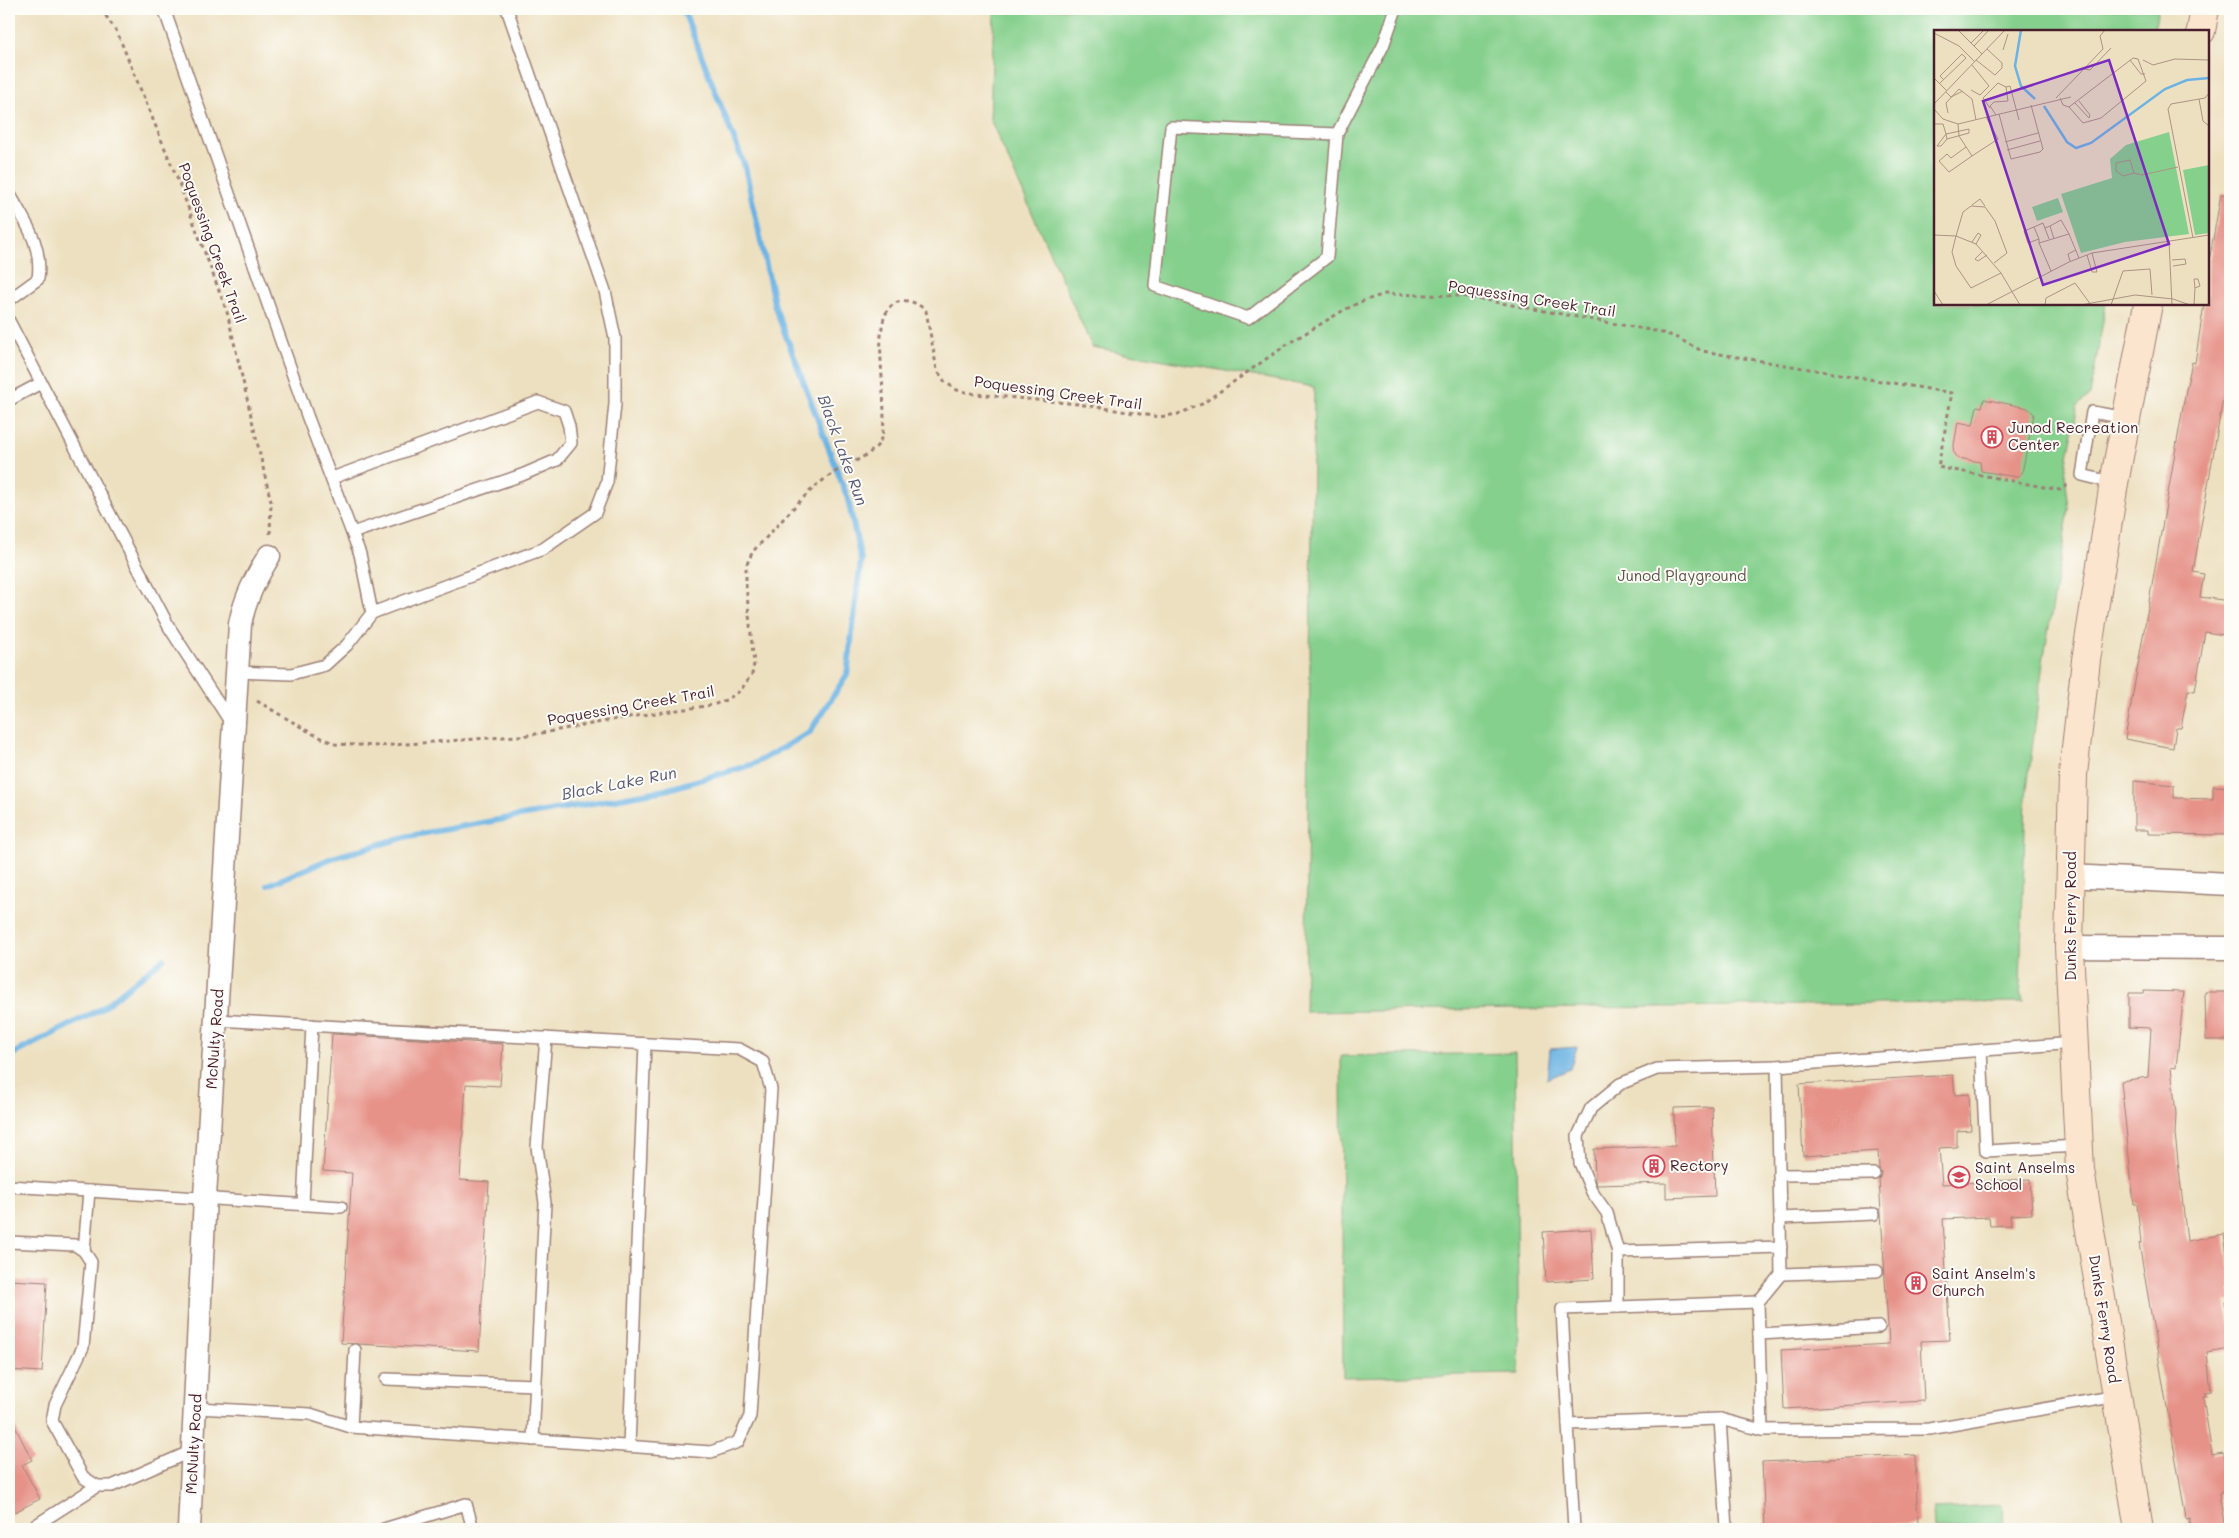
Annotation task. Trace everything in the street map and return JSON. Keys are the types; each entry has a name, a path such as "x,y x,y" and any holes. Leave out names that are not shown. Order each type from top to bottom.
{"street":[{"path":"2201,30 2205,9"},
{"name":"Dunks Ferry Road","path":"2139,1529 2080,1170 2069,947 2074,765 2086,660 2114,483 2148,305"},
{"name":"McNulty Road","path":"189,1529 197,1408 205,1197 237,672 243,607 251,586 268,556"},
{"path":"2070,876 2230,884"},
{"path":"2069,947 2230,948"}],"lane":[{"path":"164,9 308,418 360,554 372,613"},
{"path":"237,672 291,674 325,665 347,645 372,613 543,549 595,512 607,482 615,404 613,329 604,291 507,9"},
{"path":"1337,134 1171,127 1155,286 1248,318 1328,257 1337,134 1383,46 1396,9"},
{"path":"9,193 36,244 40,262 38,279 9,300"},
{"path":"9,321 169,627 233,727"},
{"path":"9,400 41,384"},
{"path":"332,478 538,402 564,411 569,426 571,443 557,460 522,475 352,533"},
{"path":"2114,483 2082,475 2092,412 2126,418"},
{"path":"197,1408 310,1414 352,1427 711,1452 738,1442 750,1416 771,1089 763,1062 739,1049 216,1020"},
{"path":"303,1204 312,1025"},
{"path":"533,1440 545,1203 538,1147 546,1038"},
{"path":"1618,1307 1618,1252 1607,1214 1592,1192 1580,1163 1578,1136 1591,1108 1620,1084 1657,1069 1777,1066 2074,1042"},
{"path":"629,1446 645,1044"},
{"path":"1981,1050 1986,1151 2078,1146"},
{"path":"1762,1430 1758,1302 1781,1274 1777,1066"},
{"path":"1779,1175 1874,1174"},
{"path":"9,1186 341,1207"},
{"path":"84,1252 89,1191"},
{"path":"1780,1218 1874,1214"},
{"path":"9,1242 75,1245 84,1252 90,1262 83,1347 55,1405 52,1421 83,1477 96,1486"},
{"path":"1618,1252 1781,1247"},
{"path":"1781,1274 1878,1271"},
{"path":"1574,1529 1562,1309 1758,1302"},
{"path":"1759,1334 1879,1326"},
{"path":"352,1427 355,1350"},
{"path":"386,1379 536,1385"},
{"path":"1568,1424 1720,1419 1762,1430 1929,1429 2117,1396"},
{"path":"1720,1419 1727,1529"},
{"path":"30,1529 96,1486 112,1486 194,1450"},
{"path":"384,1529 466,1504 473,1529"}],"path":[{"name":"Poquessing Creek Trail","path":"101,9 117,32 128,58 179,183 227,312 271,502 268,556"},
{"name":"Poquessing Creek Trail","path":"260,703 313,734 335,744 380,746 531,735 629,717 713,705 728,700 748,682 754,664 746,604 746,566 748,558 814,488 836,470 870,452 880,442 884,427 884,396 880,350 882,326 891,307 903,301 915,303 926,311 937,370 945,382 958,390 975,394 1078,404 1149,416 1169,417 1197,407 1289,343 1360,302 1385,294 1444,295 1481,299 1655,331 1673,336 1702,351 1952,393 1938,467 2060,490 2082,475"}],"green space":[{"name":"Junod Playground","path":"994,9 2158,9 2154,30 1934,30 1934,305 2106,305 2090,395 2078,405 2065,473 2069,509 2043,662 2026,797 2020,985 2023,1002 1305,1012 1314,387 1092,347 990,119"},
{"path":"1515,1053 1519,1374 1343,1377 1341,1056"},
{"path":"2002,1505 2003,1529 1934,1529 1933,1508"}],"water":[{"path":"1577,1047 1570,1069 1547,1079 1550,1049"}],"building":[{"path":"2221,194 2230,194 2230,375 2227,375 2193,572 2204,574 2200,597 2230,601 2230,636 2205,632 2195,691 2188,690 2181,728 2176,728 2173,748 2125,739 2186,390 2192,362 2195,363 2204,305 2209,305 2209,261"},
{"name":"Junod Recreation Center","path":"1984,399 2028,408 2034,414 2022,473 2016,477 1981,471 1980,462 1958,458 1953,451 1958,422 1973,425 1977,406 1982,407"},
{"path":"2134,781 2174,785 2174,798 2213,799 2213,786 2230,787 2230,835 2148,834 2148,830 2134,830"},
{"path":"2144,991 2184,992 2176,1068 2171,1067 2176,1114 2175,1134 2187,1241 2224,1234 2230,1277 2230,1300 2225,1301 2230,1331 2230,1349 2207,1353 2211,1391 2205,1392 2206,1396 2203,1396 2212,1455 2223,1453 2230,1491 2219,1493 2225,1529 2190,1529 2189,1518 2186,1519 2139,1243 2141,1243 2137,1204 2134,1204 2121,1081 2148,1077 2151,1028 2129,1027 2129,993 2143,993"},
{"path":"2205,992 2230,992 2230,1040 2206,1040"},
{"path":"332,1034 503,1044 500,1086 466,1084 460,1180 489,1182 479,1351 341,1343 352,1173 323,1171"},
{"name":"Saint Anselm's Church","path":"1953,1075 1955,1095 1969,1094 1971,1130 1957,1131 1957,1147 1939,1148 1942,1184 2030,1179 2032,1214 2010,1215 2011,1225 1990,1226 1989,1217 1943,1219 1950,1340 1921,1341 1924,1401 1784,1409 1781,1350 1889,1344 1879,1179 1881,1173 1878,1151 1803,1156 1799,1084"},
{"name":"Rectory","path":"1712,1107 1715,1196 1666,1198 1666,1183 1597,1185 1595,1180 1594,1149 1675,1146 1674,1108"},
{"path":"1591,1229 1594,1279 1546,1282 1543,1232"},
{"path":"9,1280 47,1282 42,1372 9,1370"},
{"path":"9,1415 32,1460 22,1465 40,1499 9,1515"},
{"path":"1915,1455 1918,1523 1765,1529 1762,1462"}],"waterway":[{"name":"Black Lake Run","path":"268,885 332,858 409,836 665,790 754,764 809,733 847,675 861,560 848,499 775,307 745,167 683,9"},
{"name":"Black Lake Run","path":"9,1056 101,1009 163,959"}],"place":[{"name":"Junod Recreation Center","path":"1992,437"},
{"name":"Rectory","path":"1654,1166"},
{"name":"Saint Anselms School","path":"1959,1177"},
{"name":"Saint Anselm's Church","path":"1916,1283"}]}
